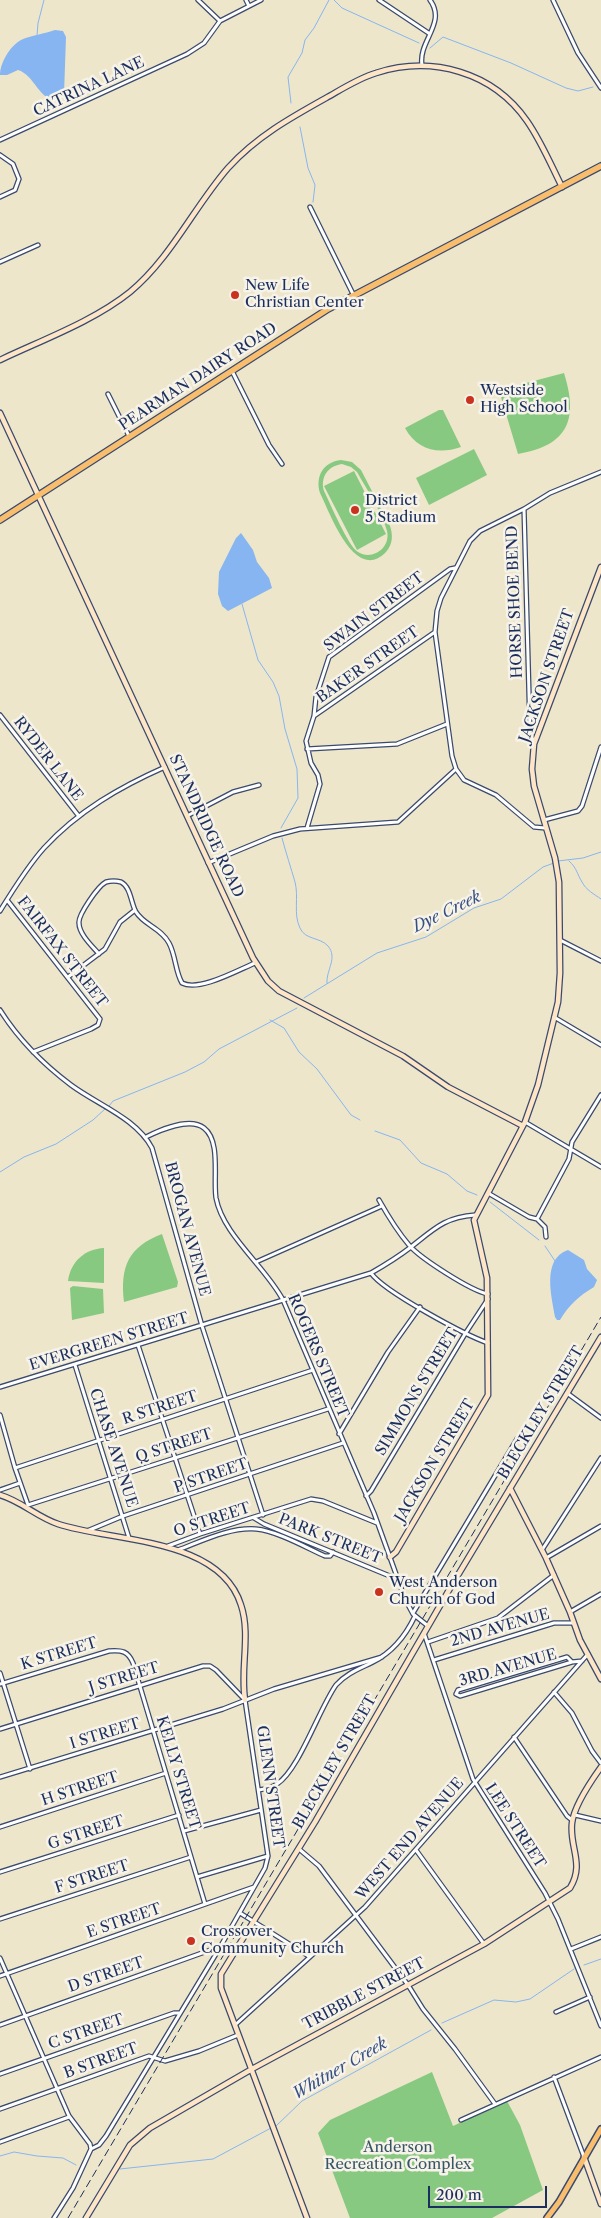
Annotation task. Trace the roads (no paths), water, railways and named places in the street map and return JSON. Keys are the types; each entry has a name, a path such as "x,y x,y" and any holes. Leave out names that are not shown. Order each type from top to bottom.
{"highway":[{"name":"PEARMAN DAIRY ROAD","path":"0,520 353,294 601,166"}],"main road":[{"path":"547,2218 559,2202 601,2129"}],"street":[{"path":"198,0 220,21 261,0"},
{"path":"246,0 249,6"},
{"path":"378,0 430,34"},
{"path":"422,65 420,56 436,20 434,6 430,0"},
{"path":"553,0 578,53 601,88"},
{"name":"CATRINA LANE","path":"0,140 200,47 220,21"},
{"path":"0,360 97,314 130,291 158,262 228,169 255,142 270,131 374,73 396,67 422,65 442,67 465,73 486,83 520,111 533,130 562,187"},
{"path":"0,155 13,164 19,179 15,190 0,197"},
{"path":"310,207 353,294"},
{"path":"0,262 38,245"},
{"path":"232,370 269,445 282,464"},
{"path":"108,394 129,436"},
{"name":"STANDRIDGE ROAD","path":"0,413 208,863 255,962 268,981 279,991 403,1056 448,1087 524,1124"},
{"path":"524,509 550,493 601,472"},
{"name":"HORSE SHOE BEND","path":"456,769 447,724 435,632 437,611 441,598 470,541 476,534 524,509 530,731 534,744"},
{"name":"JACKSON STREET","path":"390,1556 396,1552 488,1395 488,1297 485,1268 474,1226 475,1215 524,1124 538,1085 560,986 557,870 534,786 532,769 534,744 601,567"},
{"name":"SWAIN STREET","path":"307,749 306,741 314,716 316,698 323,670 329,658 450,569 456,568"},
{"name":"BAKER STREET","path":"314,716 435,632"},
{"name":"RYDER LANE","path":"0,715 78,816"},
{"path":"307,828 320,784 307,749 397,744 447,724"},
{"path":"543,820 578,811 582,806 601,747"},
{"path":"0,911 43,849 78,816 122,788 165,767"},
{"path":"208,863 273,836 307,828 398,822 456,769 464,780 496,795 534,826 545,828"},
{"path":"187,816 233,792 259,785"},
{"path":"99,954 81,932 78,923 80,915 99,888 106,882 121,883 126,887 135,910 144,921 158,929 168,941 174,956 179,979 186,986 211,981 255,962"},
{"name":"FAIRFAX STREET","path":"7,900 100,1018 98,1025 91,1029 32,1052"},
{"path":"68,976 99,954 109,944 123,918 135,910"},
{"path":"560,940 601,961"},
{"name":"BROGAN AVENUE","path":"0,1010 10,1026 32,1052 71,1085 129,1122 146,1137 152,1148 202,1326 263,1515"},
{"path":"554,1017 601,1045"},
{"path":"537,1219 569,1159 570,1148 601,1096"},
{"name":"ROGERS STREET","path":"146,1137 177,1125 193,1124 202,1126 211,1134 215,1145 216,1199 230,1230 283,1300 414,1615 428,1626"},
{"path":"524,1124 601,1166"},
{"path":"487,1193 529,1217 537,1219 545,1227 546,1237"},
{"path":"379,1200 410,1247 444,1272 488,1297"},
{"path":"256,1262 382,1206"},
{"name":"EVERGREEN STREET","path":"0,1387 372,1273 443,1222 475,1215"},
{"path":"372,1273 386,1288 465,1334 488,1344"},
{"name":"SIMMONS STREET","path":"366,1496 371,1491 488,1297"},
{"path":"339,1434 388,1352 420,1307"},
{"name":"BLECKLEY STREET","path":"307,2218 221,1988 221,1974 298,1849 428,1626 601,1337"},
{"path":"138,1345 200,1534"},
{"name":"CHASE AVENUE","path":"75,1364 129,1538"},
{"name":"R STREET","path":"15,1468 312,1370"},
{"path":"567,1393 601,1418"},
{"name":"Q STREET","path":"28,1507 110,1478 328,1409"},
{"path":"0,1415 28,1507"},
{"path":"259,1790 270,1788 283,1779 298,1756 330,1692 343,1678 382,1657 402,1639 414,1615 518,1439"},
{"name":"P STREET","path":"87,1531 123,1516 343,1444"},
{"path":"542,1550 601,1458"},
{"path":"0,1490 20,1483"},
{"path":"510,1488 546,1558 588,1654 599,1671 601,1678"},
{"name":"GLENN STREET","path":"0,1495 28,1507 55,1523 168,1546 215,1570 229,1583 238,1596 244,1622 243,1684 268,1856 265,1868 255,1887 219,1949 106,2136 95,2148 91,2149 73,2188 54,2218"},
{"name":"O STREET","path":"168,1546 302,1501 317,1499 377,1523"},
{"name":"PARK STREET","path":"254,1518 264,1524 398,1579"},
{"path":"546,1558 601,1526"},
{"path":"178,1550 215,1536 257,1529 274,1534 325,1556 330,1556 333,1552"},
{"path":"428,1642 498,1618 554,1575"},
{"path":"570,1612 601,1594"},
{"name":"2ND AVENUE","path":"434,1660 554,1623 574,1623"},
{"name":"LEE STREET","path":"424,1633 474,1782 550,1902 571,1949 601,2026"},
{"name":"K STREET","path":"1,1683 109,1651 125,1652"},
{"name":"KELLY STREET","path":"125,1652 133,1663 205,1904"},
{"name":"WEST END AVENUE","path":"235,2025 356,1916 588,1654"},
{"name":"I STREET","path":"0,1777 223,1709 245,1699 327,1672 382,1657"},
{"name":"3RD AVENUE","path":"572,1662 567,1657 458,1690 456,1694 460,1696 572,1662 582,1661"},
{"name":"J STREET","path":"0,1728 203,1666 210,1666 245,1699"},
{"path":"0,1673 1,1683 30,1769"},
{"path":"554,1692 572,1713 592,1751 601,1763"},
{"path":"514,1737 567,1816 573,1821"},
{"name":"TRIBBLE STREET","path":"86,2218 130,2145 140,2135 176,2111 484,1944 570,1888 576,1879 578,1868 573,1821 585,1793 601,1767"},
{"name":"H STREET","path":"0,1827 166,1773"},
{"path":"184,1831 262,1810"},
{"name":"G STREET","path":"0,1872 179,1815"},
{"path":"575,1815 601,1822"},
{"path":"298,1849 319,1866 495,2104"},
{"path":"416,1850 484,1944"},
{"path":"197,1877 268,1856"},
{"name":"F STREET","path":"0,1919 191,1857"},
{"name":"E STREET","path":"0,1976 255,1887"},
{"path":"240,1913 310,1957"},
{"path":"571,1949 601,1937"},
{"name":"D STREET","path":"0,2025 216,1948 219,1949"},
{"path":"0,1958 69,2117 90,2144 91,2149"},
{"path":"556,2012 590,1997"},
{"name":"C STREET","path":"0,2074 174,2013 180,2013"},
{"name":"B STREET","path":"0,2109 149,2056 165,2061 198,2051 238,2035"},
{"path":"461,2120 601,2056"},
{"path":"554,2077 601,2201"},
{"path":"0,2142 69,2117"}],"water":[{"path":"55,30 63,31 66,37 64,94 59,100 52,100 47,97 29,77 18,70 7,75 0,75 4,60 17,43 29,37"},
{"path":"241,533 253,550 257,562 269,578 272,588 228,611 222,606 218,594 219,572 236,538"},
{"path":"568,1250 584,1260 587,1269 597,1280 594,1287 579,1297 560,1320 557,1320 551,1290 551,1270 554,1262"}],"waterway":[{"path":"37,36 44,0"},
{"path":"291,103 288,77 302,53 305,40 314,28 329,0"},
{"path":"334,0 342,8 419,43"},
{"path":"430,48 443,37 511,63 566,88 578,91 593,87"},
{"path":"300,127 308,168 315,185 313,202"},
{"path":"242,604 258,660 273,682 279,696 285,729 297,769 298,798 281,828"},
{"path":"282,838 295,882 297,917 300,928 305,935 325,943 331,951 332,960 327,983"},
{"name":"Dye Creek","path":"558,861 583,858 601,852"},
{"path":"569,861 590,892 601,899"},
{"name":"Dye Creek","path":"304,998 377,953 426,937 474,908 501,899 543,867 554,863"},
{"name":"Dye Creek","path":"109,1106 113,1101 185,1072 204,1062 219,1049 297,1008"},
{"path":"270,1020 284,1028 299,1052 317,1069 351,1115 360,1120"},
{"name":"Dye Creek","path":"0,1172 24,1157 56,1144 93,1120 105,1109"},
{"path":"375,1131 400,1140 421,1163 447,1174 467,1191 477,1195"},
{"path":"490,1202 539,1240"},
{"path":"545,1246 555,1261"},
{"name":"Whitner Creek","path":"584,1965 601,1959"},
{"name":"Whitner Creek","path":"442,2023 494,2000 516,2002 530,1999 574,1969"},
{"name":"Whitner Creek","path":"275,2127 302,2101 431,2030"},
{"name":"Whitner Creek","path":"120,2169 213,2159 271,2128"},
{"name":"Whitner Creek","path":"0,2156 14,2152 63,2158 76,2165"}],"railway":[{"path":"68,2218 601,1317"}],"place":[{"name":"New Life Christian Center","path":"235,295"},
{"name":"Westside High School","path":"470,400"},
{"name":"District 5 Stadium","path":"355,510"},
{"name":"West Anderson Church of God","path":"379,1592"},
{"name":"Crossover Community Church","path":"191,1941"}],"park label":[{"name":"Anderson Recreation Complex","path":"398,2156"}]}
